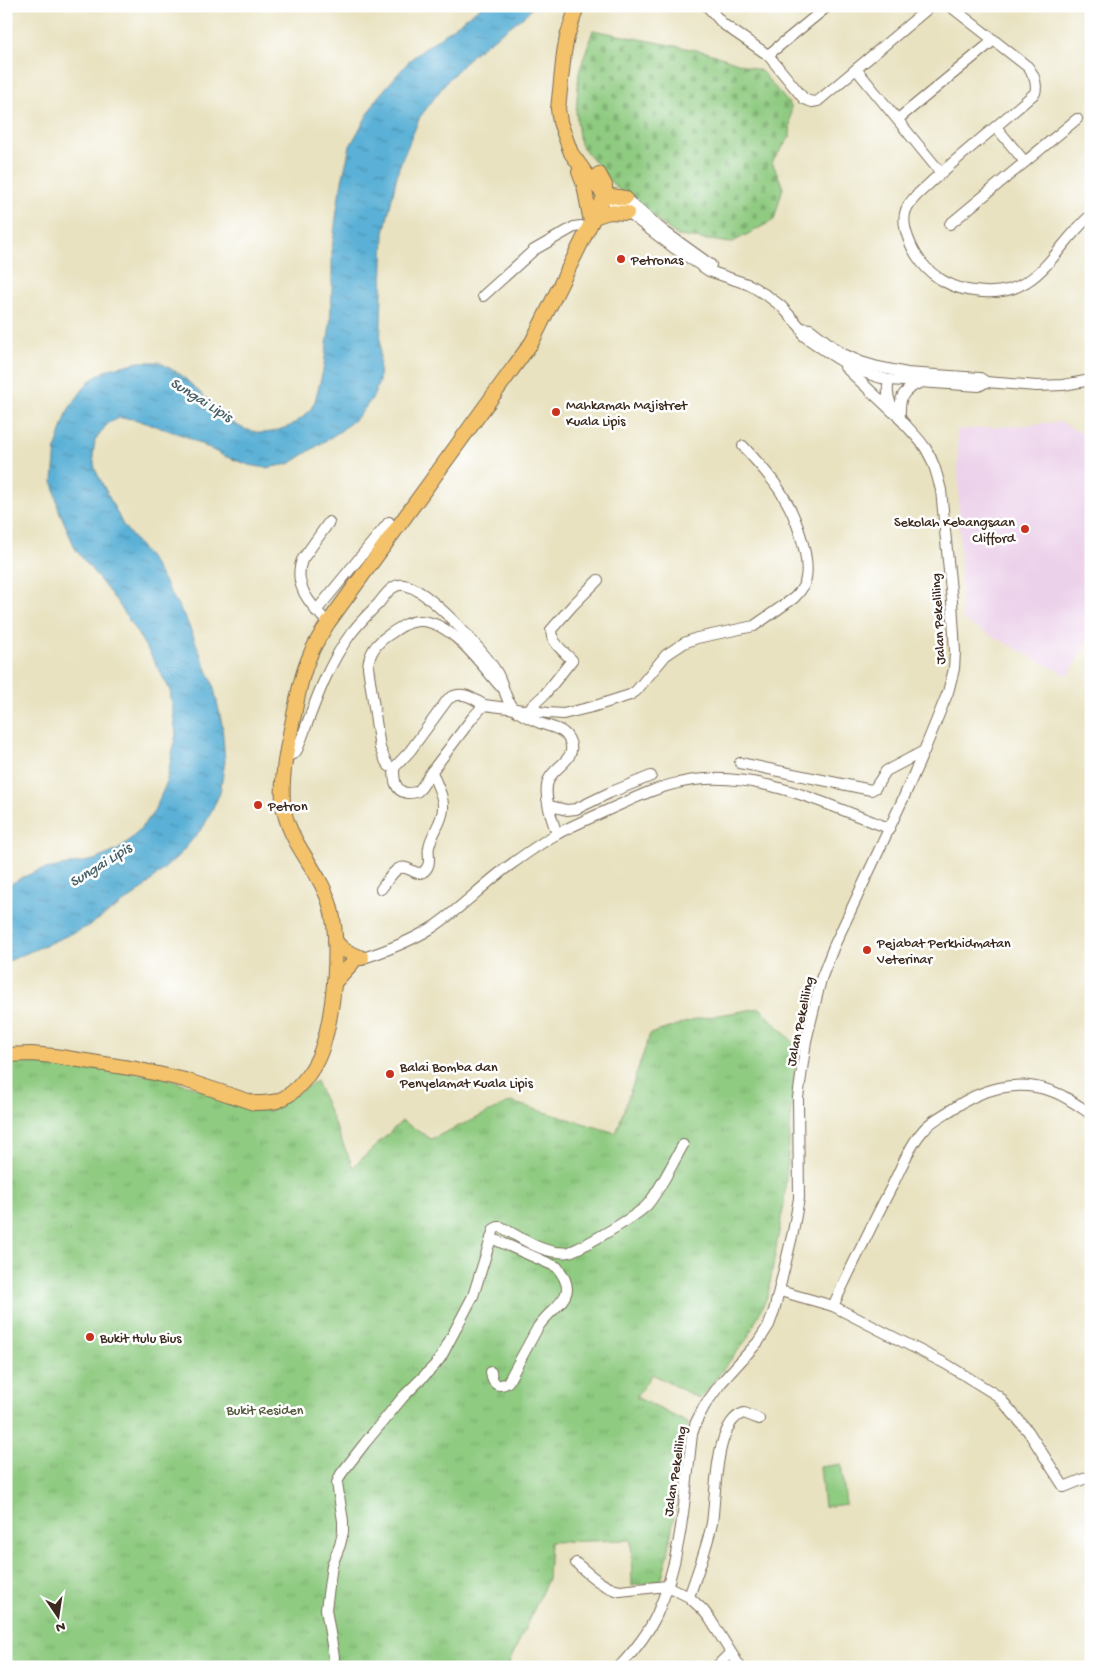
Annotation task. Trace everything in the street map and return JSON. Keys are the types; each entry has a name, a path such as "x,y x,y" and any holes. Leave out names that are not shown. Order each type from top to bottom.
{"main road":[{"path":"577,6 567,37 558,109 566,139 584,185 591,223"},
{"path":"560,90 578,148 599,174 625,198"},
{"path":"571,153 590,179 605,195 625,198"},
{"path":"6,1055 31,1054 54,1056 136,1069 184,1080 254,1103 276,1101 285,1097 304,1079 320,1052 326,1033 335,965 335,942 327,897 297,843 286,818 283,802 286,757 305,670 315,645 328,624 532,342 605,195 604,185 599,174"},
{"path":"591,223 609,212 627,213"},
{"path":"334,983 358,959 335,942"}],"street":[{"path":"707,6 723,24 768,55 804,99 812,102 818,101 932,6"},
{"path":"768,55 828,6"},
{"path":"950,6 1028,67 1034,75 1037,87 1035,93 941,173 910,203 904,217 914,252 923,265 949,284 966,290 984,293 999,292 1034,278 1044,269 1082,222 1091,215"},
{"path":"898,119 994,40"},
{"path":"856,70 941,173"},
{"path":"950,224 1077,119"},
{"path":"996,127 1025,162"},
{"path":"605,195 674,248 709,271 750,284 770,296 801,328 804,336 839,361 897,416 902,398 909,388 921,382"},
{"path":"625,198 665,232 714,267 715,272"},
{"path":"483,296 534,250 574,227 591,223"},
{"path":"801,328 810,329 841,353 861,362 907,373 980,378 986,382 1038,386 1063,385 1091,380"},
{"path":"839,361 861,372 889,380 979,386 986,382"},
{"path":"878,367 889,380"},
{"path":"889,380 907,373"},
{"name":"Jalan Pekeliling","path":"619,1667 646,1634 657,1615 673,1568 692,1434 696,1422 711,1395 764,1334 774,1311 799,1198 798,1106 802,1064 827,960 924,751 948,692 954,669 952,601 941,490 937,474 925,449 897,416 888,390 889,380"},
{"path":"394,768 410,751 448,699 456,694 463,694 484,705 548,713 563,714 592,707 630,695 636,691 666,655 684,643 697,638 754,626 794,598 800,592 806,578 806,557 794,518 781,492 743,446"},
{"path":"328,624 310,604 302,588 299,576 302,560 329,522"},
{"path":"316,611 389,522"},
{"path":"528,710 545,694 572,660 555,642 551,630 598,580"},
{"path":"286,757 295,753 298,748 321,689 344,643 394,587 404,585 436,604 482,651 497,672 512,708 531,719 566,734 571,743 571,752 567,760 549,779 547,789 557,834"},
{"path":"484,705 419,790 416,792 401,792 396,786 394,768 386,762 380,748 368,667 372,650 386,636 405,625 421,621 432,623 443,627 460,641 504,690"},
{"path":"740,763 871,790 875,788 886,771 924,751"},
{"path":"381,889 396,870 404,867 421,873 430,859 429,847 443,810 443,801 432,771"},
{"path":"550,806 567,810 576,809 651,776"},
{"path":"335,965 393,949 430,929 513,863 557,834 659,788 679,783 716,779 759,784 794,792 889,828"},
{"path":"833,1306 895,1180 921,1132 929,1126 964,1100 986,1090 1004,1086 1037,1087 1048,1090 1063,1096 1091,1114"},
{"path":"333,1667 334,1657 326,1609 332,1565 343,1532 337,1483 341,1474 364,1443 403,1397 442,1357 473,1296 494,1229 498,1226 536,1245 555,1252 568,1252 577,1248 621,1224 645,1208 659,1188 683,1145"},
{"path":"491,1238 557,1267 568,1287 565,1297 542,1320 508,1382 503,1384 494,1383 491,1372"},
{"path":"780,1290 833,1306 946,1364 998,1396 1028,1431 1064,1487 1091,1476"},
{"path":"689,1597 712,1524 715,1489 724,1439 733,1419 737,1416 744,1413 759,1419"},
{"path":"576,1563 614,1590 667,1586 689,1597 710,1619 740,1667"},
{"path":"716,1667 730,1653"}],"shaded area":[{"name":"Sekolah Kebangsaan Clifford","path":"1061,422 1091,439 1091,636 1068,676 962,620 957,430"}],"green space":[{"path":"593,30 706,52 761,71 791,106 790,137 772,162 783,187 774,220 731,243 678,236 632,202 611,182 580,144 576,113 579,72"},
{"name":"Bukit Residen","path":"760,1008 797,1046 784,1203 768,1295 747,1339 700,1399 652,1374 636,1397 688,1423 668,1555 661,1580 632,1586 631,1540 550,1542 548,1579 507,1667 6,1667 6,1056 162,1077 269,1111 316,1081 353,1167 402,1121 431,1139 511,1102 616,1133 650,1034 696,1019"},
{"path":"841,1464 846,1504 824,1507 820,1467"}],"water":[{"name":"Sungai Lipis","path":"482,6 534,6 524,16 474,53 448,80 420,117 399,167 384,233 379,382 373,397 359,416 339,432 289,464 266,468 249,465 224,456 185,436 134,419 120,418 108,423 95,440 93,456 95,469 123,525 153,563 186,619 213,684 222,724 225,761 220,793 204,826 180,854 138,893 87,927 6,962 6,887 40,870 94,860 118,850 135,835 153,813 166,784 176,734 170,690 118,603 76,550 58,508 53,481 56,447 68,410 89,381 109,369 139,362 159,362 180,374 233,423 244,429 261,433 272,432 290,426 303,417 311,409 315,401 323,371 330,325 332,249 339,195 350,146 377,98 411,59"}],"place":[{"name":"Petronas","path":"621,259"},
{"name":"Mahkamah Majistret Kuala Lipis","path":"556,412"},
{"name":"Sekolah Kebangsaan Clifford","path":"1025,529"},
{"name":"Petron","path":"258,805"},
{"name":"Pejabat Perkhidmatan Veterinar","path":"867,950"},
{"name":"Balai Bomba dan Penyelamat Kuala Lipis","path":"390,1074"},
{"name":"Bukit Hulu Bius","path":"90,1337"}]}
